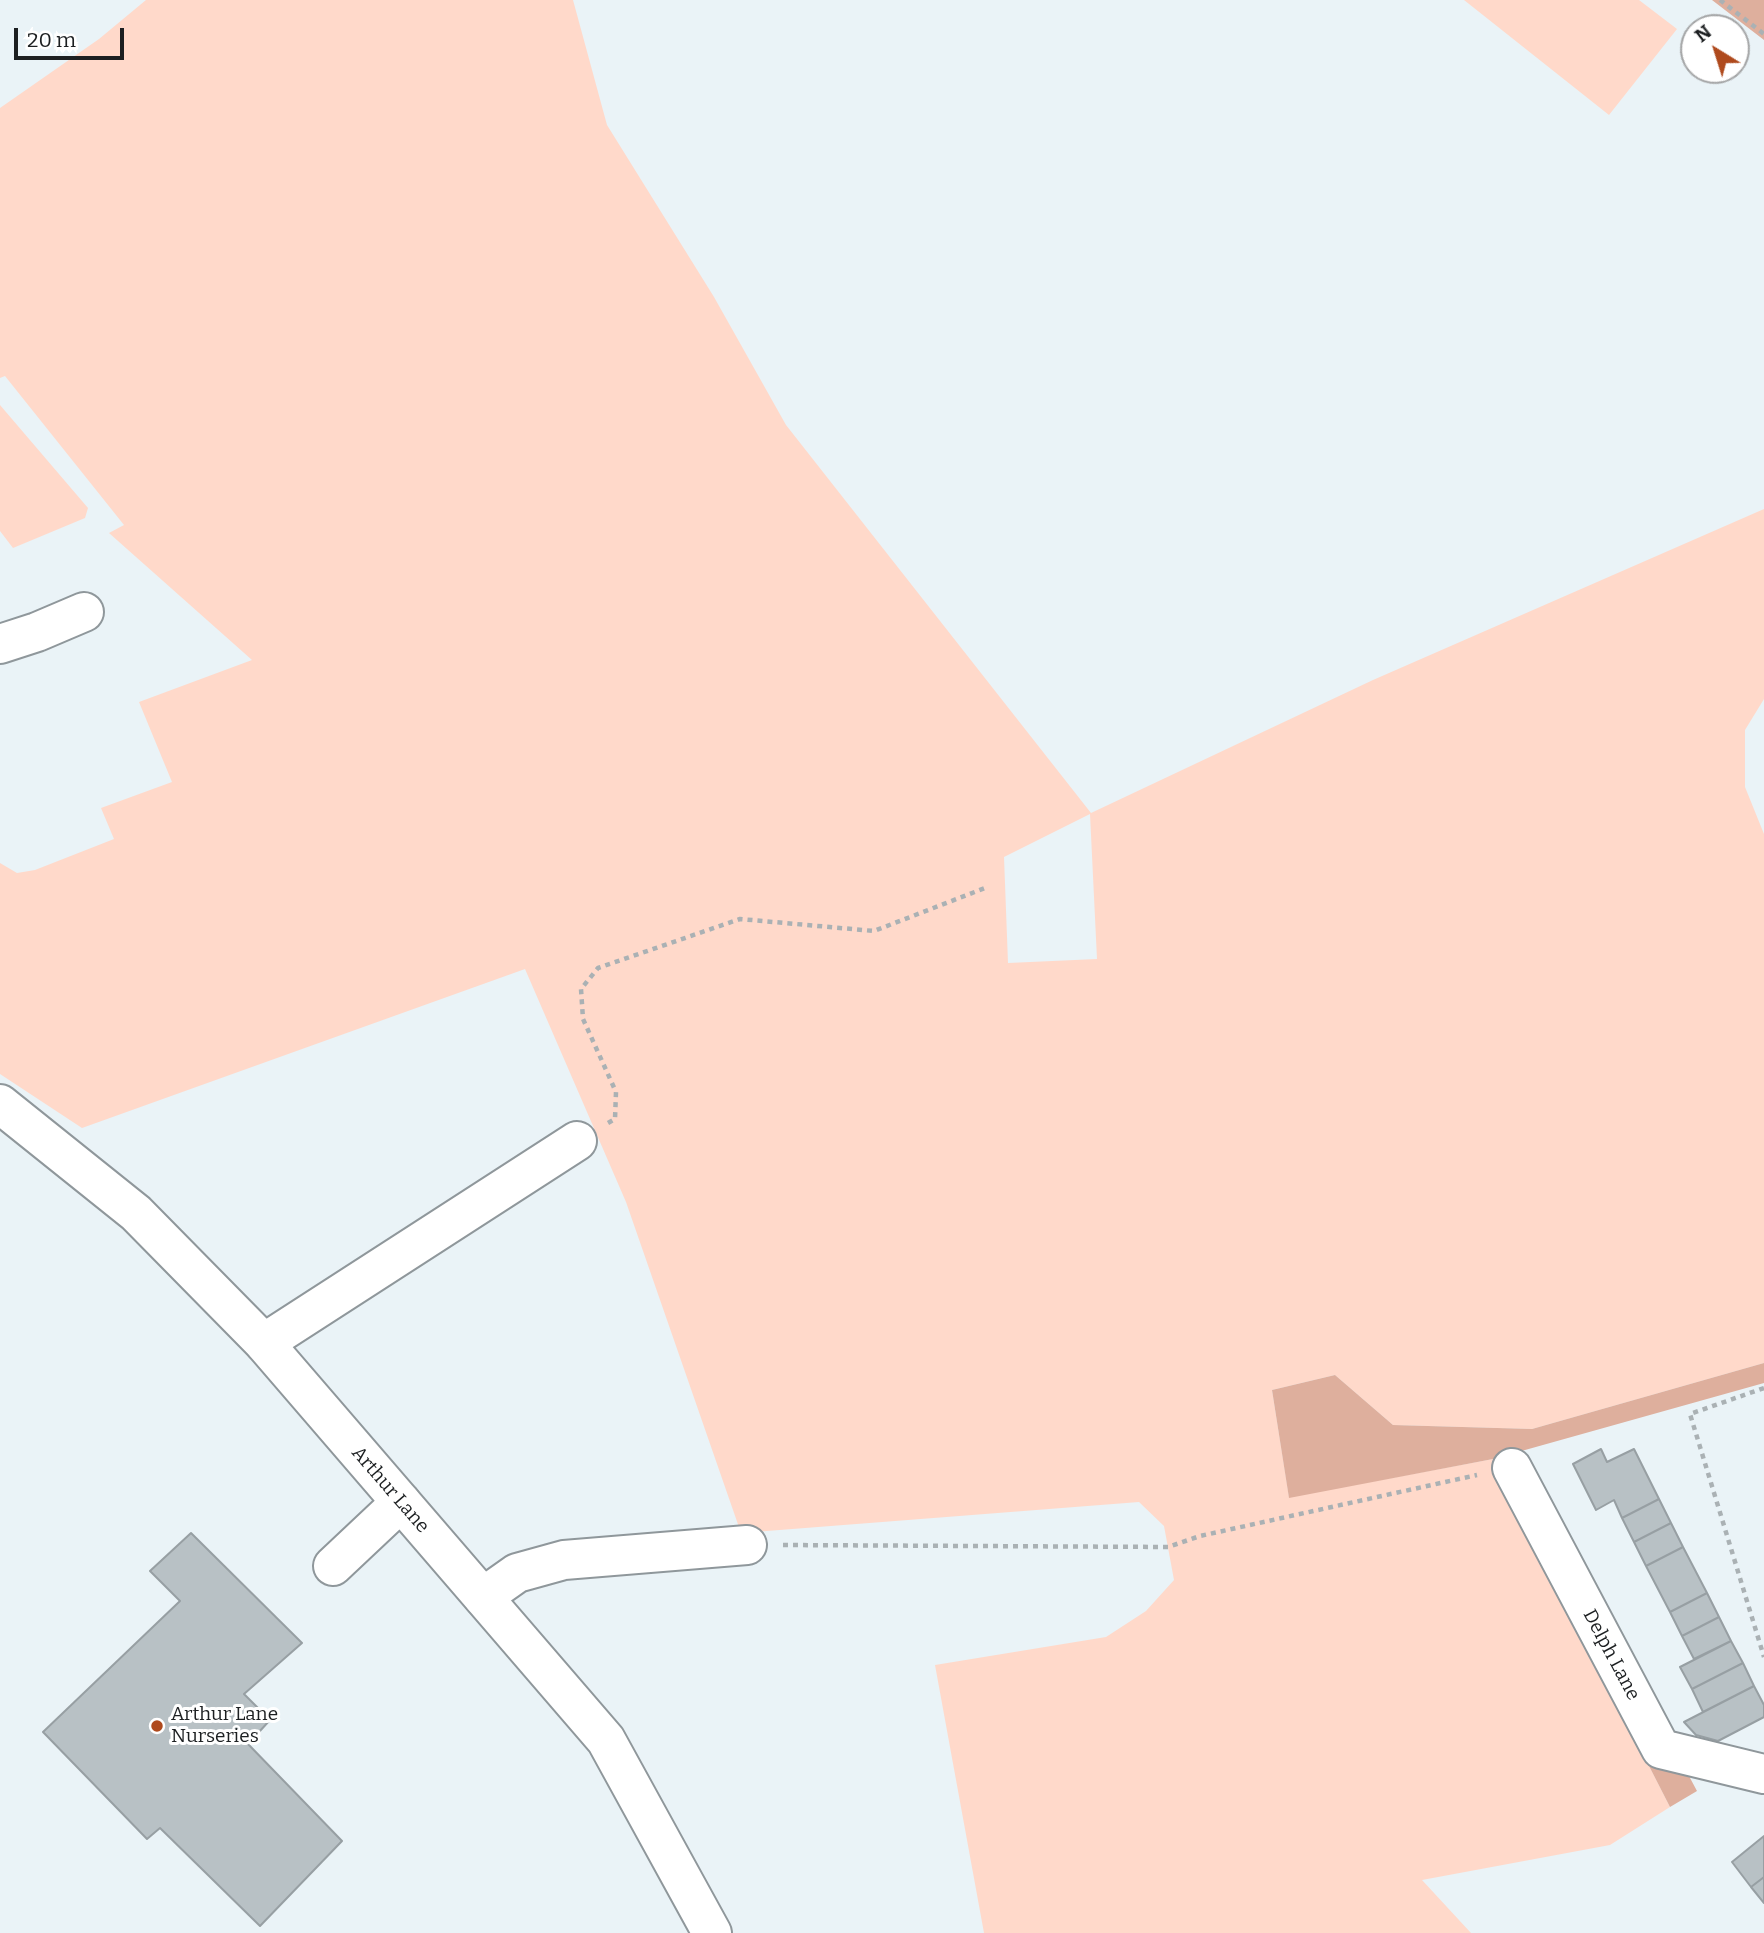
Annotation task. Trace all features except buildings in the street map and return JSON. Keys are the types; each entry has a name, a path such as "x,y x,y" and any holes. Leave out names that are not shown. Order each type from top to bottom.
{"main road":[{"path":"0,644 84,612"},
{"name":"Arthur Lane","path":"0,1104 136,1213 264,1343 606,1740 712,1933"},
{"path":"264,1343 577,1141"},
{"name":"Delph Lane","path":"1512,1468 1661,1749 1764,1774"},
{"path":"333,1566 401,1502"},
{"path":"482,1597 517,1573 564,1560 747,1545"}],"path":[{"path":"1720,0 1764,34"},
{"path":"577,1141 615,1119 616,1091 583,1019 581,989 598,968 740,919 874,931 985,888"},
{"path":"1764,1388 1690,1414 1764,1657"},
{"path":"747,1545 1168,1546 1200,1536 1512,1468"}],"shaded area":[{"path":"146,0 573,0 607,125 714,297 786,425 1091,813 1373,680 1764,509 1764,699 1745,730 1745,787 1764,834 1764,1363 1532,1429 1393,1425 1335,1375 1272,1390 1289,1497 1493,1459 1670,1807 1610,1845 1422,1880 1471,1933 984,1933 935,1665 1106,1637 1146,1611 1174,1580 1164,1526 1139,1502 741,1533 626,1202 525,969 82,1128 0,1074 0,863 17,873 35,870 114,839 101,808 172,782 139,702 252,660 109,533 124,525 5,376 0,378 0,108 99,39","holes":["1090,814 1097,959 1008,963 1004,857"]},
{"path":"1464,0 1639,0 1677,29 1609,115"},
{"path":"1712,0 1764,0 1764,40 1750,29 1750,14 1730,14"},
{"path":"0,405 88,508 85,518 13,548 0,531"},
{"path":"1764,1363 1764,1383 1493,1459 1289,1498 1272,1390 1335,1375 1393,1425 1532,1429"},
{"path":"1647,1762 1682,1763 1697,1791 1670,1807"}],"place":[{"name":"Arthur Lane Nurseries","path":"157,1726"}]}
